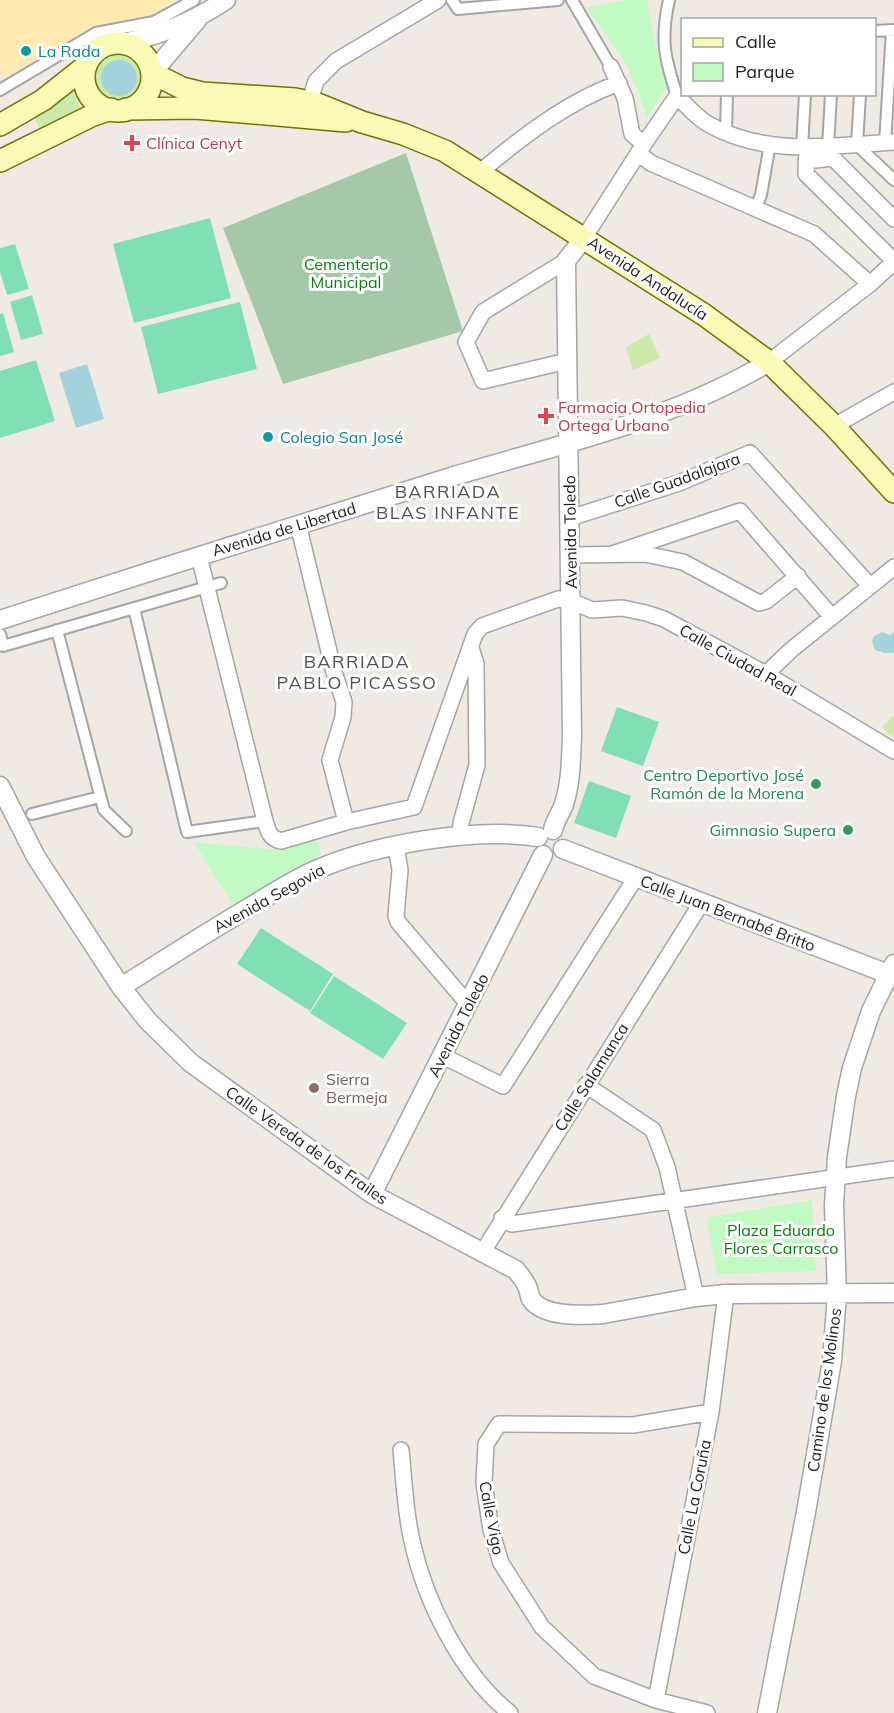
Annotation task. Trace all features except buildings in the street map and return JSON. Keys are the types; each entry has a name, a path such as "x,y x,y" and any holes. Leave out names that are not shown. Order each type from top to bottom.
{"main road":[{"path":"0,125 43,100 86,66 93,55 103,47 122,43 129,45 142,53 150,66 152,73 148,92 135,106 91,116 0,161"},
{"path":"86,66 85,84 89,93 102,106 119,110"},
{"name":"Avenida Andalucía","path":"152,73 182,88 202,93 306,96 362,122 403,134 445,151 703,314 769,362 834,426 894,492"},
{"name":"Avenida Andalucía","path":"119,110 195,108 362,122"}],"street":[{"path":"0,90 96,33 154,22 226,0"},
{"path":"243,112 255,109 299,110 307,106 306,96 325,71 336,61 438,0"},
{"path":"452,0 458,9 558,0"},
{"path":"572,0 611,66 625,98 632,134 651,163 814,234 870,284"},
{"path":"669,0 664,24 665,60 677,96 690,110 707,124 726,132 833,158 894,219"},
{"path":"122,43 143,39 197,8"},
{"path":"152,73 197,8"},
{"path":"805,152 890,143 893,30 876,31"},
{"path":"480,172 510,147 559,113 599,90 619,83"},
{"path":"567,361 483,381 466,342 483,312 566,261 584,238 677,96"},
{"path":"726,132 727,96"},
{"path":"769,362 870,284 894,262 806,174 805,96"},
{"path":"828,148 831,96"},
{"path":"860,96 857,145 894,180"},
{"path":"755,209 761,195 770,144"},
{"name":"Avenida Toledo","path":"546,834 564,804 571,759 572,601 566,261"},
{"name":"Avenida de Libertad","path":"0,620 298,524 630,425 732,384 769,362"},
{"path":"834,426 894,392"},
{"name":"Calle Guadalajara","path":"570,518 679,483 750,453 870,586"},
{"path":"612,554 740,511 832,617"},
{"path":"298,524 334,672 344,702 343,717 330,760 346,822"},
{"path":"570,555 645,554 683,562 759,603 766,601 798,576"},
{"path":"199,556 214,585 265,821 271,836 281,841 346,822 414,807 475,634 482,626 558,599 572,601"},
{"path":"766,674 791,650 894,567"},
{"path":"0,634 3,646 214,585"},
{"name":"Calle Ciudad Real","path":"572,601 592,610 629,609 664,619 766,674 894,751"},
{"path":"134,608 187,831 265,821"},
{"path":"57,630 104,810 126,831"},
{"path":"460,836 461,823 477,765 476,664 471,648"},
{"name":"Calle Vereda de los Frailes","path":"0,786 36,857 121,987 148,1021 191,1063 372,1194 516,1270 527,1286 530,1298 537,1305 571,1315 603,1314 696,1297 726,1294 894,1293"},
{"path":"32,813 100,797"},
{"path":"546,834 563,837 562,849 556,856 543,855 538,849 546,834"},
{"name":"Avenida Segovia","path":"121,987 224,922 316,869 396,846 437,838 546,834"},
{"path":"396,846 400,870 396,916 398,922 468,1004"},
{"name":"Calle Juan Bernabé Britto","path":"562,849 892,972"},
{"name":"Avenida Toledo","path":"372,1194 543,855"},
{"path":"443,1056 503,1086 636,877"},
{"name":"Calle Salamanca","path":"482,1253 702,902"},
{"name":"Camino de los Molinos","path":"766,1713 832,1361 837,1294 834,1205 837,1157 846,1096 852,1068 871,1011 892,972"},
{"path":"586,1085 653,1130 667,1167 676,1201 696,1297"},
{"path":"502,1218 512,1224 894,1168"},
{"name":"Calle La Coruña","path":"656,1700 711,1412 726,1294"},
{"name":"Calle Vigo","path":"706,1713 656,1700 594,1677 542,1627 501,1563 491,1530 484,1483 486,1444 499,1424 633,1425 711,1412"},
{"path":"401,1450 411,1538 427,1591 450,1640 470,1670 510,1713"}],"green space":[{"path":"626,0 647,0 655,44 667,87 647,117 624,60 587,8"},
{"path":"113,55 125,55 135,61 142,76 141,86 136,94 121,101 111,101 103,96 97,88 95,79 96,70 102,61","holes":["125,62 134,69 136,74 129,93 112,94 102,84 101,76 105,67"]},
{"path":"72,91 81,109 40,128 34,118"},
{"name":"Cementerio Municipal","path":"406,153 463,331 283,384 223,228"},
{"path":"210,218 231,298 134,323 113,244"},
{"path":"15,244 29,289 7,295 0,272 0,248"},
{"path":"32,295 43,334 21,340 10,302"},
{"path":"240,302 257,369 158,394 141,327"},
{"path":"3,313 14,352 0,356 0,314"},
{"path":"649,334 660,358 633,370 626,347"},
{"path":"36,360 55,421 0,438 0,371"},
{"path":"617,707 659,722 643,766 601,751"},
{"path":"894,715 894,737 887,733 883,726"},
{"path":"589,781 631,796 616,838 574,823"},
{"path":"318,841 321,855 236,910 194,842 278,850"},
{"path":"261,928 333,974 310,1011 237,964"},
{"path":"334,976 407,1023 383,1059 310,1013"},
{"name":"Plaza Eduardo Flores Carrasco","path":"812,1200 816,1271 717,1274 707,1221 709,1217"}],"sand":[{"name":"La Rada","path":"0,0 175,0 146,19 93,28 7,76 0,74"}],"water":[{"path":"119,60 131,66 137,78 131,90 119,96 107,90 101,78 107,66"},
{"path":"87,364 104,419 76,428 59,373"},
{"path":"882,632 890,635 894,632 894,653 875,650 872,641 874,636"}],"place":[{"name":"La Rada","path":"26,51"},
{"name":"Clínica Cenyt","path":"132,143"},
{"name":"Farmacia Ortopedia Ortega Urbano","path":"546,416"},
{"name":"Colegio San José","path":"268,437"},
{"name":"Centro Deportivo José Ramón de la Morena","path":"816,784"},
{"name":"Gimnasio Supera","path":"848,830"},
{"name":"Sierra Bermeja","path":"314,1088"}],"district":[{"name":"BARRIADA BLAS INFANTE","path":"448,502"},
{"name":"BARRIADA PABLO PICASSO","path":"357,672"}]}
